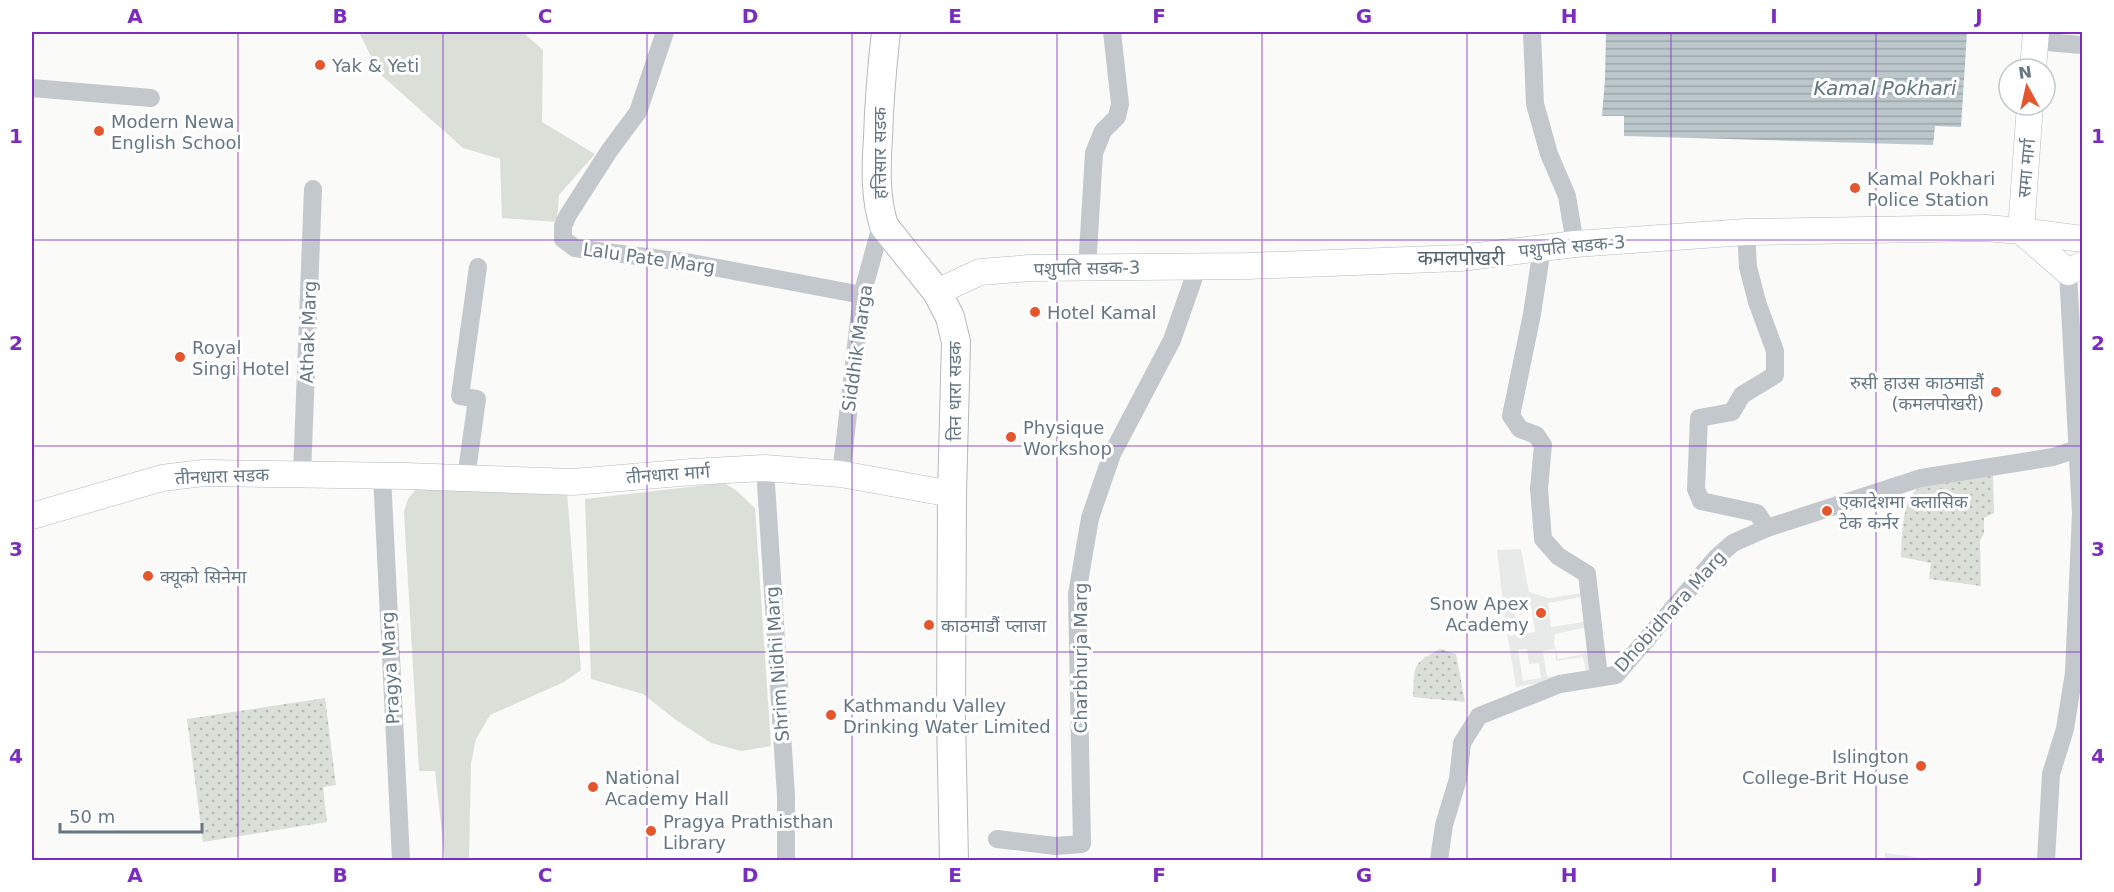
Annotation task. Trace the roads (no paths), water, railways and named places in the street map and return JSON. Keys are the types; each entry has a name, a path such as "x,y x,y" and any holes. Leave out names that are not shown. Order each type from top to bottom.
{"main road":[{"name":"हत्तिसार सडक","path":"886,32 880,93 877,196 884,226 937,292"},
{"path":"2034,57 2036,36"},
{"name":"समा मार्ग","path":"2020,231 2029,117"},
{"name":"पशुपति सडक-3","path":"937,292 980,272 1030,268 1248,266 1461,258 1575,244 1746,232 1986,228 2082,239"},
{"path":"2020,231 2075,268"},
{"name":"तिन धारा सडक","path":"937,292 950,317 956,342 952,494 951,718 954,861"},
{"name":"तीनधारा मार्ग","path":"382,475 573,482 765,468 841,474 952,494"},
{"name":"तीनधारा सडक","path":"32,516 183,474 382,475"}],"street":[{"name":"Lalu Pate Marg","path":"665,32 638,112 609,151 568,216 563,226 563,239 575,248 692,263 862,295"},
{"path":"1087,269 1094,153 1103,131 1117,117 1120,104 1112,32"},
{"path":"1532,32 1534,104 1550,154 1567,196 1575,244"},
{"path":"2036,36 2082,45"},
{"path":"32,88 151,98"},
{"name":"Athak Marg","path":"302,474 313,189"},
{"name":"Siddhik Marga","path":"841,474 862,295 879,233 884,226"},
{"path":"1746,232 1748,267 1757,302 1775,351 1774,375 1742,395 1732,411 1700,418 1696,489 1701,501 1757,513 1767,528"},
{"path":"1542,248 1532,314 1510,416 1520,429 1536,435 1543,445 1539,489 1543,539 1558,556 1587,574 1599,677"},
{"name":"Charbhurja Marg","path":"997,838 1055,846 1082,844 1077,594 1090,518 1112,454 1172,340 1198,266"},
{"path":"466,478 477,399 459,396 478,267"},
{"path":"2046,861 2051,774 2066,729 2074,673 2081,513 2077,449 2075,268"},
{"name":"Dhobidhara Marg","path":"1439,861 1444,825 1458,779 1462,743 1479,716 1560,684 1616,675 1716,558 1732,543 1767,528 1921,478 2053,457 2077,449"},
{"name":"Shrim Nidhi Marg","path":"765,468 786,796 786,861"},
{"name":"Pragya Marg","path":"382,475 401,861"}],"water":[{"name":"Kamal Pokhari","path":"1606,32 1967,32 1961,127 1935,126 1933,145 1624,136 1624,116 1602,116"}],"place":[{"name":"Yak & Yeti","path":"320,65"},
{"name":"Modern Newa English School","path":"99,131"},
{"name":"Kamal Pokhari Police Station","path":"1855,188"},
{"name":"Hotel Kamal","path":"1035,312"},
{"name":"Royal Singi Hotel","path":"180,357"},
{"name":"रुसी हाउस काठमाडौं (कमलपोखरी)","path":"1996,392"},
{"name":"Physique Workshop","path":"1011,437"},
{"name":"एकादेशमा क्लासिक टेक कर्नर","path":"1827,511"},
{"name":"क्यूको सिनेमा","path":"148,576"},
{"name":"Snow Apex Academy","path":"1541,613"},
{"name":"काठमाडौं प्लाजा","path":"929,625"},
{"name":"Kathmandu Valley Drinking Water Limited","path":"831,715"},
{"name":"Islington College-Brit House","path":"1921,766"},
{"name":"National Academy Hall","path":"593,787"},
{"name":"Pragya Prathisthan Library","path":"651,831"}],"district":[{"name":"कमलपोखरी","path":"1461,258"}]}
